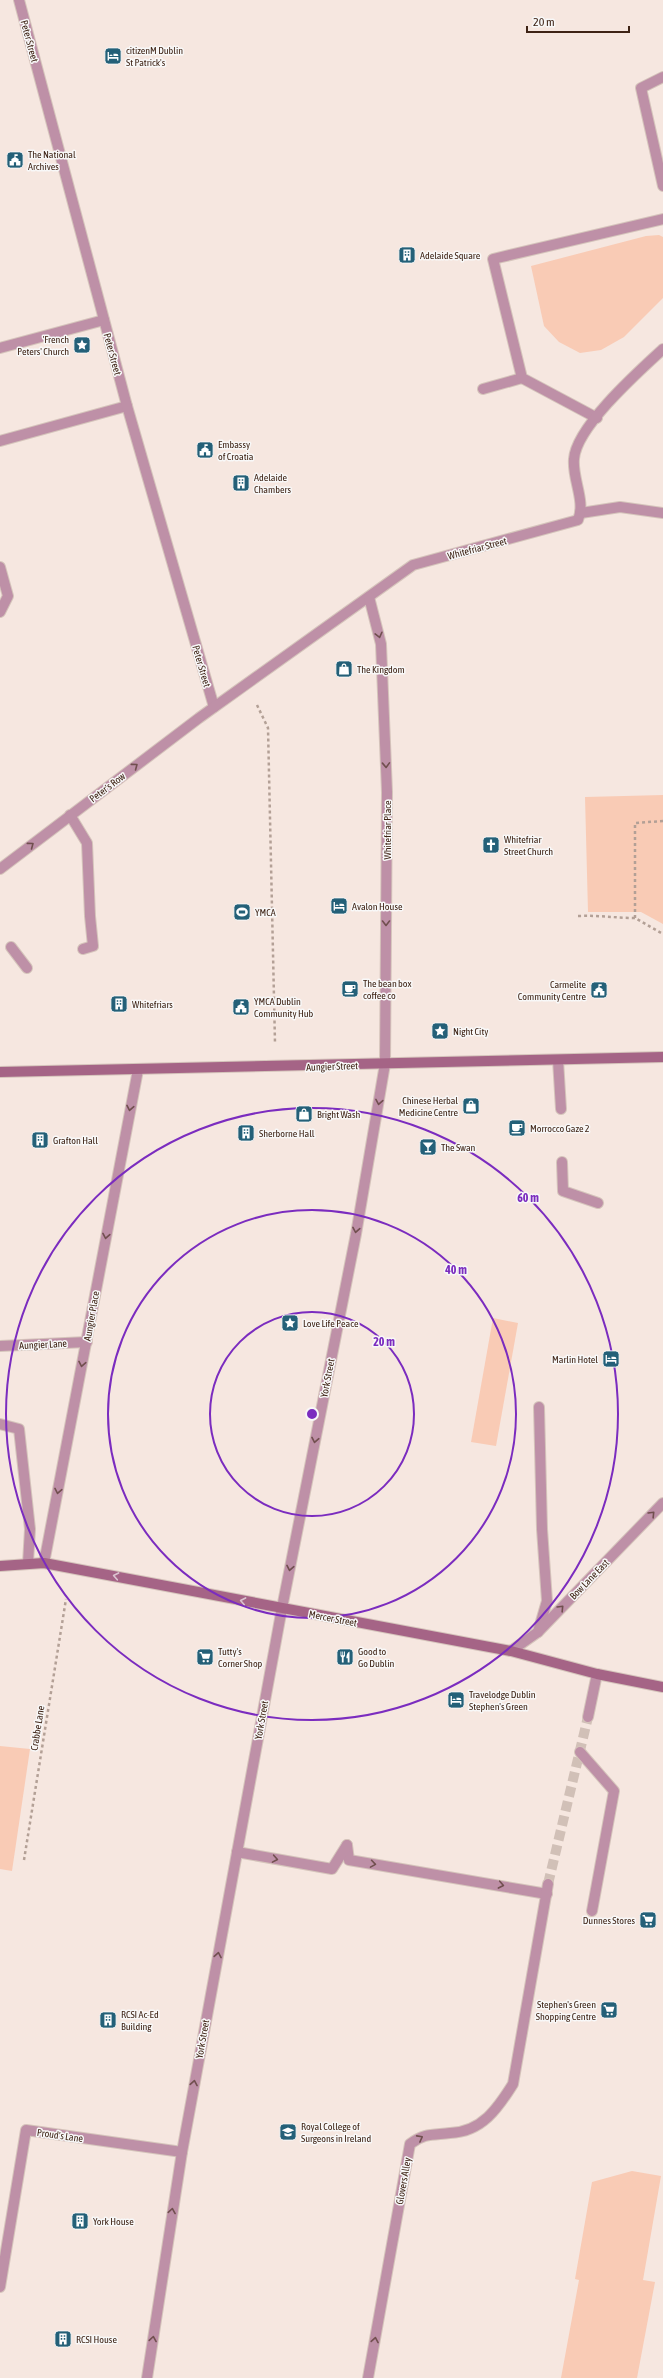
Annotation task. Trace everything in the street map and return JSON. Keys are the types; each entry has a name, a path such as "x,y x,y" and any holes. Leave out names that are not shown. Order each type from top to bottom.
{"street":[{"name":"Peter Street","path":"19,0 127,406 214,707"},
{"path":"663,77 641,88 663,186"},
{"path":"522,378 493,259 663,219"},
{"path":"0,348 104,320"},
{"path":"663,349 629,380 597,418 578,443 574,460 581,513 620,507 663,514"},
{"path":"483,389 522,378 597,418"},
{"path":"0,441 127,406"},
{"name":"Whitefriar Street","path":"214,707 413,565 573,522 578,520 581,513"},
{"path":"0,566 8,596 0,612"},
{"name":"Whitefriar Place","path":"369,597 381,644 387,784 385,1064"},
{"name":"Peter's Row","path":"0,869 214,707"},
{"path":"70,815 87,843 90,916 94,946 83,949"},
{"path":"11,947 27,968"},
{"name":"Aungier Street","path":"0,1072 663,1057"},
{"path":"558,1060 561,1109"},
{"name":"York Street","path":"147,2378 182,2152 282,1608 356,1234 385,1064"},
{"name":"Aungier Place","path":"44,1562 138,1070"},
{"path":"562,1162 563,1191 598,1203"},
{"name":"Aungier Lane","path":"0,1346 87,1342"},
{"path":"538,1632 547,1601 539,1408"},
{"path":"0,1424 19,1429 30,1529 28,1563"},
{"name":"Bow Lane East","path":"511,1651 538,1632 663,1503"},
{"name":"Mercer Street","path":"0,1566 44,1562 511,1651 597,1674 663,1687"},
{"path":"588,1717 597,1674"},
{"path":"580,1752 614,1791 592,1911"},
{"name":"Glovers Alley","path":"237,1852 332,1869 347,1845 349,1860 548,1889 513,2084 495,2111 469,2130 450,2134 433,2133 420,2136 410,2144 368,2378"},
{"name":"Proud's Lane","path":"0,2287 26,2130 182,2152"}],"path":[{"path":"259,707 268,728 274,1022"},
{"path":"635,918 635,823 663,821"},
{"path":"578,916 607,915 612,918 635,918 663,934"},
{"name":"Crabbe Lane","path":"24,1860 66,1599"}],"shaded area":[{"path":"659,235 663,237 663,298 624,337 601,350 580,353 559,342 544,326 531,266 646,236"},
{"path":"663,795 663,924 641,912 588,912 585,797"},
{"path":"493,1318 518,1323 496,1446 471,1442"},
{"path":"0,1746 30,1749 12,1871 0,1869"},
{"path":"632,2171 661,2176 643,2280 655,2282 637,2378 561,2378 579,2280 575,2279 592,2182"}],"tunnel":[{"path":"548,1884 588,1717"}],"place":[{"name":"citizenM Dublin St Patrick's","path":"113,56"},
{"name":"The National Archives","path":"15,160"},
{"name":"Adelaide Square","path":"407,255"},
{"name":"'French Peters' Church","path":"82,345"},
{"name":"Embassy of Croatia","path":"205,450"},
{"name":"Adelaide Chambers","path":"241,483"},
{"name":"The Kingdom","path":"344,669"},
{"name":"Whitefriar Street Church","path":"491,845"},
{"name":"Avalon House","path":"339,906"},
{"name":"YMCA","path":"242,912"},
{"name":"The bean box coffee co","path":"350,989"},
{"name":"Carmelite Community Centre","path":"599,990"},
{"name":"Whitefriars","path":"119,1004"},
{"name":"YMCA Dublin Community Hub","path":"241,1007"},
{"name":"Night City","path":"440,1031"},
{"name":"Chinese Herbal Medicine Centre","path":"471,1106"},
{"name":"Bright Wash","path":"304,1114"},
{"name":"Morrocco Gaze 2","path":"517,1128"},
{"name":"Sherborne Hall","path":"246,1133"},
{"name":"Grafton Hall","path":"40,1140"},
{"name":"The Swan","path":"428,1147"},
{"name":"Love Life Peace","path":"290,1323"},
{"name":"Marlin Hotel","path":"611,1359"},
{"name":"Tutty's Corner Shop","path":"205,1657"},
{"name":"Good to Go Dublin","path":"345,1657"},
{"name":"Travelodge Dublin Stephen's Green","path":"456,1700"},
{"name":"Dunnes Stores","path":"648,1920"},
{"name":"Stephen's Green Shopping Centre","path":"609,2010"},
{"name":"RCSI Ac-Ed Building","path":"108,2020"},
{"name":"Royal College of Surgeons in Ireland","path":"288,2132"},
{"name":"York House","path":"80,2221"},
{"name":"RCSI House","path":"63,2339"}]}
